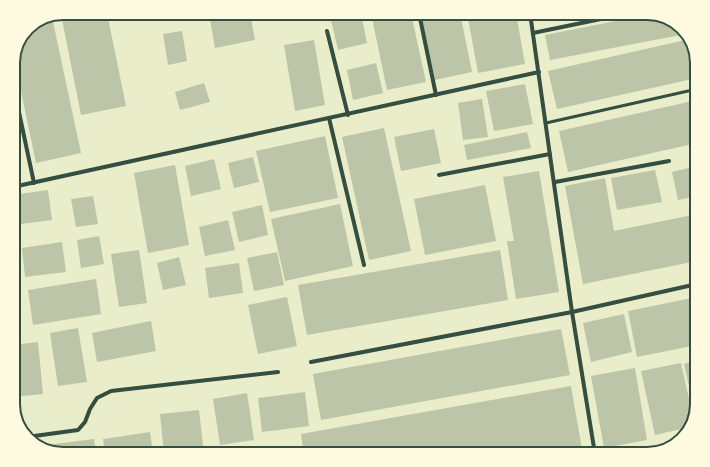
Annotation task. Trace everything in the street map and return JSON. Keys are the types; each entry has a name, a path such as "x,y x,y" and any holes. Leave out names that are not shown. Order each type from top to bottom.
{"street":[{"path":"420,20 436,95"},
{"path":"531,20 555,182 572,312 594,447"},
{"path":"533,33 596,20"},
{"path":"327,31 348,114"},
{"path":"20,186 539,72"},
{"path":"20,117 34,183"},
{"path":"329,118 364,265"},
{"path":"439,175 550,154"},
{"path":"555,182 669,161"},
{"path":"311,362 572,312 690,286"},
{"path":"35,436 78,430 85,422 90,409 97,398 111,391 278,372"}],"lane":[{"path":"546,123 690,91"}],"building":[{"path":"62,20 108,20 126,106 81,115"},
{"path":"210,20 251,20 255,40 215,48"},
{"path":"331,20 362,20 367,43 338,50"},
{"path":"372,20 413,20 426,82 387,90"},
{"path":"422,20 461,20 472,72 435,80"},
{"path":"468,20 517,20 525,64 478,73"},
{"path":"621,20 653,20 666,24 679,35 550,60 545,35"},
{"path":"53,21 81,153 36,163 20,87 20,60 24,44 29,37 41,26"},
{"path":"182,31 187,61 168,65 163,34"},
{"path":"314,40 325,105 295,111 284,45"},
{"path":"684,40 690,57 690,80 557,109 548,71"},
{"path":"376,63 383,93 353,100 347,70"},
{"path":"204,83 210,102 180,110 175,92"},
{"path":"525,84 533,124 494,131 486,91"},
{"path":"482,99 488,137 463,140 458,103"},
{"path":"690,102 690,145 568,172 559,131"},
{"path":"384,128 411,251 369,260 342,137"},
{"path":"434,129 441,163 401,171 394,137"},
{"path":"527,132 531,148 467,160 464,145"},
{"path":"325,136 338,198 270,212 256,151"},
{"path":"253,157 259,182 234,188 228,163"},
{"path":"214,159 221,189 191,196 185,166"},
{"path":"175,165 189,245 148,253 134,173"},
{"path":"690,168 690,197 678,200 672,172"},
{"path":"655,170 662,202 617,210 611,178"},
{"path":"539,171 559,292 516,299 507,241 514,241 503,177"},
{"path":"605,178 614,231 690,215 690,262 583,284 565,186"},
{"path":"485,185 496,241 425,255 414,199"},
{"path":"48,190 52,220 20,224 20,194"},
{"path":"93,196 98,224 76,227 71,199"},
{"path":"340,204 353,266 285,281 271,219"},
{"path":"262,205 268,235 239,242 232,212"},
{"path":"228,220 235,250 205,256 199,227"},
{"path":"99,236 104,264 81,268 77,240"},
{"path":"62,242 66,272 25,277 22,248"},
{"path":"139,250 147,303 119,307 111,254"},
{"path":"500,250 508,300 307,335 298,285"},
{"path":"277,252 284,285 254,291 247,258"},
{"path":"179,257 186,285 163,290 157,263"},
{"path":"239,263 243,293 209,298 205,268"},
{"path":"96,279 101,314 33,325 28,290"},
{"path":"287,297 297,346 258,354 248,305"},
{"path":"690,298 690,346 637,357 628,311"},
{"path":"624,314 632,352 591,362 583,323"},
{"path":"151,321 156,351 97,362 92,333"},
{"path":"78,328 87,382 58,386 50,333"},
{"path":"561,329 570,375 321,420 313,374"},
{"path":"38,342 43,394 20,396 20,344"},
{"path":"690,362 690,391 684,364"},
{"path":"681,363 690,404 689,415 682,429 655,435 641,371"},
{"path":"635,368 647,440 604,447 591,376"},
{"path":"571,386 582,447 303,447 301,434"},
{"path":"305,392 309,426 262,432 258,398"},
{"path":"247,393 254,440 220,445 213,399"},
{"path":"199,410 203,447 163,447 160,414"},
{"path":"150,432 152,447 104,447 103,439"},
{"path":"94,439 95,447 57,447 49,445"}]}
